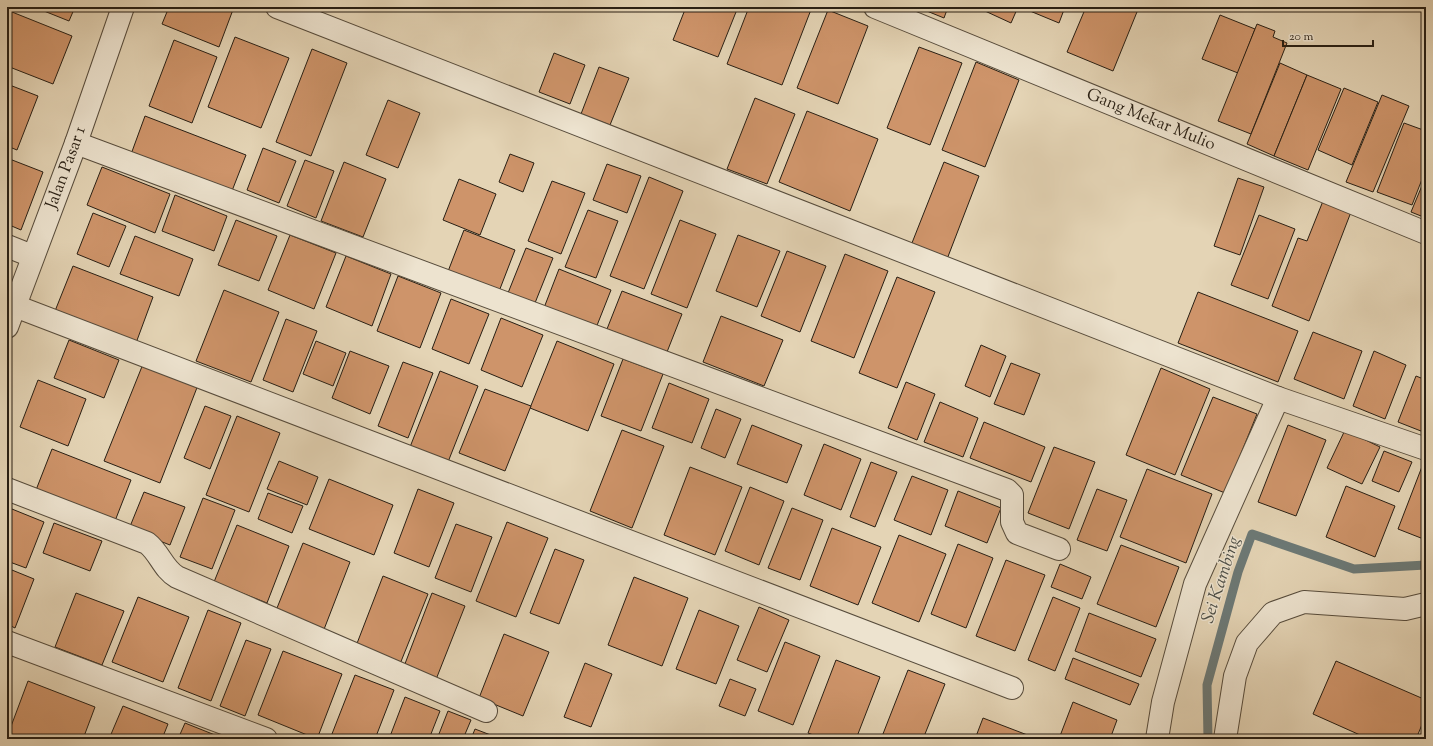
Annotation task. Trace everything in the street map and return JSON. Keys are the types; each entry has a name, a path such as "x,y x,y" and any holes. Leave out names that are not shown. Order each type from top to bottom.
{"street":[{"name":"Jalan Pasar 1","path":"7,327 32,256 76,143 123,7"},
{"path":"278,7 1278,398 1426,449"},
{"name":"Gang Mekar Mulio","path":"875,7 1426,232"},
{"path":"76,143 1007,490 1012,495 1012,522 1017,532 1059,549"},
{"path":"7,246 32,256"},
{"path":"15,306 1012,688"},
{"path":"1157,739 1162,702 1195,584 1278,398"},
{"path":"7,488 147,543 152,547 169,572 177,577 486,711"},
{"path":"1225,739 1235,676 1247,643 1273,613 1304,602 1405,609 1426,604"},
{"path":"7,642 266,739"}],"building":[{"path":"34,7 75,7 69,21"},
{"path":"169,7 234,7 219,47 162,24"},
{"path":"601,7 614,7 612,11"},
{"path":"686,7 738,7 718,57 673,40"},
{"path":"749,7 812,7 782,85 727,64"},
{"path":"917,7 948,7 944,18"},
{"path":"976,7 986,7 985,11"},
{"path":"986,7 1018,7 1011,23 985,11"},
{"path":"1031,7 1065,7 1059,23 1030,11"},
{"path":"1086,7 1139,7 1113,71 1067,52"},
{"path":"7,10 72,36 53,84 7,66"},
{"path":"828,10 868,26 838,104 797,88"},
{"path":"1220,15 1255,29 1238,73 1202,59"},
{"path":"1257,24 1275,31 1273,37 1287,43 1251,134 1218,121"},
{"path":"235,37 289,58 261,128 208,107"},
{"path":"174,40 217,57 192,123 149,106"},
{"path":"919,47 962,63 930,145 887,128"},
{"path":"312,49 347,63 311,156 276,142"},
{"path":"554,53 585,65 570,104 539,92"},
{"path":"976,62 1019,80 985,167 942,150"},
{"path":"1280,63 1307,75 1274,156 1247,144"},
{"path":"599,67 629,78 610,125 581,114"},
{"path":"1307,75 1341,89 1308,170 1274,156"},
{"path":"7,84 38,96 17,150 7,146"},
{"path":"1344,88 1378,102 1352,165 1318,150"},
{"path":"1382,95 1409,106 1373,192 1346,182"},
{"path":"755,98 795,114 767,184 727,169"},
{"path":"388,100 420,113 398,168 366,155"},
{"path":"807,111 878,139 850,211 779,182"},
{"path":"145,116 246,155 230,196 130,157"},
{"path":"1404,123 1426,131 1426,169 1412,205 1377,192"},
{"path":"263,148 296,161 279,203 247,190"},
{"path":"510,154 534,163 523,192 499,182"},
{"path":"7,158 43,172 21,230 7,224"},
{"path":"305,160 334,171 316,218 287,206"},
{"path":"344,162 386,179 363,237 321,221"},
{"path":"944,162 979,176 944,267 908,253"},
{"path":"607,164 641,176 627,213 593,200"},
{"path":"102,167 170,194 155,233 87,205"},
{"path":"1426,176 1426,218 1411,212"},
{"path":"649,177 683,191 644,289 610,276"},
{"path":"1238,178 1264,187 1240,255 1214,246"},
{"path":"459,179 496,194 480,235 443,220"},
{"path":"552,181 585,193 561,254 528,241"},
{"path":"175,195 227,216 214,251 162,231"},
{"path":"1323,201 1351,212 1309,321 1272,306 1298,238 1307,241"},
{"path":"588,210 618,221 596,278 565,267"},
{"path":"93,213 126,226 109,267 77,254"},
{"path":"1259,215 1295,229 1268,299 1231,285"},
{"path":"236,220 277,236 259,281 218,265"},
{"path":"680,220 716,234 687,308 651,294"},
{"path":"464,230 515,250 498,294 447,274"},
{"path":"290,235 336,253 314,309 268,290"},
{"path":"738,235 780,251 757,307 716,291"},
{"path":"135,236 193,259 179,296 120,274"},
{"path":"526,248 553,258 533,308 506,298"},
{"path":"787,251 826,266 800,332 761,316"},
{"path":"845,254 888,271 854,358 811,341"},
{"path":"346,256 391,274 372,326 326,307"},
{"path":"73,266 153,297 136,343 55,311"},
{"path":"559,269 611,290 594,333 542,313"},
{"path":"398,276 441,293 420,348 377,331"},
{"path":"897,277 935,292 897,388 859,373"},
{"path":"224,290 279,312 251,382 196,361"},
{"path":"622,291 682,314 667,352 607,329"},
{"path":"1198,292 1298,331 1278,382 1178,343"},
{"path":"451,299 489,314 469,364 432,349"},
{"path":"721,316 783,340 764,386 703,362"},
{"path":"501,318 543,335 522,387 481,370"},
{"path":"286,319 317,331 293,392 263,380"},
{"path":"1313,332 1362,351 1344,399 1294,379"},
{"path":"69,340 119,360 104,398 54,378"},
{"path":"316,341 346,353 333,386 303,374"},
{"path":"557,341 614,364 588,431 530,408"},
{"path":"981,345 1006,356 990,397 965,386"},
{"path":"350,351 389,366 370,414 332,398"},
{"path":"1374,351 1406,365 1385,419 1353,406"},
{"path":"623,359 663,374 641,431 601,416"},
{"path":"403,362 433,373 408,438 378,426"},
{"path":"1011,363 1040,374 1024,415 994,404"},
{"path":"143,364 198,385 160,483 104,461"},
{"path":"1161,368 1210,389 1175,475 1126,455"},
{"path":"440,371 478,386 448,462 410,447"},
{"path":"1416,376 1426,380 1426,433 1398,422"},
{"path":"38,380 86,399 68,446 20,427"},
{"path":"906,382 935,394 917,440 888,428"},
{"path":"669,383 709,399 692,443 652,428"},
{"path":"485,389 531,406 505,471 459,453"},
{"path":"1213,397 1257,414 1225,493 1181,475"},
{"path":"940,402 978,418 963,457 924,442"},
{"path":"205,406 231,416 210,469 184,458"},
{"path":"716,409 741,419 725,458 701,448"},
{"path":"237,416 280,433 249,512 206,495"},
{"path":"984,422 1045,447 1031,482 970,458"},
{"path":"752,425 802,445 787,483 737,464"},
{"path":"1288,425 1326,440 1296,516 1258,502"},
{"path":"622,430 664,446 632,528 590,511"},
{"path":"1345,430 1380,447 1362,484 1327,468"},
{"path":"824,444 861,459 841,510 804,495"},
{"path":"1054,447 1095,462 1069,529 1028,513"},
{"path":"52,449 131,480 115,521 36,490"},
{"path":"1384,451 1412,462 1399,492 1372,481"},
{"path":"279,461 318,477 307,505 267,489"},
{"path":"871,462 897,472 875,527 850,517"},
{"path":"1423,464 1426,465 1426,540 1398,529"},
{"path":"690,467 742,487 715,555 664,535"},
{"path":"1147,469 1212,494 1186,563 1120,537"},
{"path":"912,476 948,490 931,535 894,520"},
{"path":"329,479 393,505 374,555 309,529"},
{"path":"1346,486 1395,506 1375,557 1326,537"},
{"path":"750,487 784,501 759,565 725,551"},
{"path":"418,489 454,503 429,567 394,553"},
{"path":"1097,489 1127,500 1107,551 1077,540"},
{"path":"958,491 1001,508 987,543 945,526"},
{"path":"144,492 185,507 170,545 129,529"},
{"path":"268,493 303,506 292,533 258,519"},
{"path":"203,498 235,510 212,569 180,557"},
{"path":"7,507 44,522 26,568 7,561"},
{"path":"792,508 823,520 800,580 768,568"},
{"path":"507,522 548,538 516,617 476,601"},
{"path":"54,523 102,541 90,571 43,553"},
{"path":"456,524 492,537 471,592 435,578"},
{"path":"237,525 289,546 267,603 214,582"},
{"path":"832,528 881,547 858,605 810,586"},
{"path":"899,535 946,554 919,622 872,603"},
{"path":"303,543 350,562 323,632 275,613"},
{"path":"958,544 993,558 966,628 931,614"},
{"path":"1121,545 1179,567 1156,627 1097,604"},
{"path":"555,549 584,560 559,624 530,613"},
{"path":"1006,560 1045,575 1015,651 976,636"},
{"path":"1060,564 1091,577 1082,599 1051,587"},
{"path":"7,568 34,579 15,628 7,624"},
{"path":"383,576 428,594 400,664 356,646"},
{"path":"634,577 688,598 662,666 608,645"},
{"path":"76,593 124,611 102,665 55,647"},
{"path":"432,593 465,606 435,682 403,669"},
{"path":"138,597 189,617 163,682 112,662"},
{"path":"1053,597 1080,608 1055,671 1028,660"},
{"path":"759,607 789,620 767,672 737,660"},
{"path":"208,610 241,623 211,701 178,688"},
{"path":"699,610 739,626 716,684 676,669"},
{"path":"1089,613 1156,639 1141,677 1075,651"},
{"path":"504,634 549,652 523,716 479,698"},
{"path":"246,640 271,649 245,716 220,706"},
{"path":"785,642 820,656 793,725 758,711"},
{"path":"283,651 342,674 317,739 258,715"},
{"path":"7,653 11,654 7,665"},
{"path":"1073,658 1139,684 1130,705 1065,679"},
{"path":"836,660 880,677 856,739 824,739 808,733"},
{"path":"1336,661 1426,700 1426,715 1416,739 1369,739 1313,714"},
{"path":"585,663 612,674 591,727 564,717"},
{"path":"908,670 945,684 923,739 881,739"},
{"path":"355,675 394,690 375,739 330,739"},
{"path":"730,679 756,689 745,716 719,706"},
{"path":"28,681 95,707 83,739 13,739 7,737"},
{"path":"405,697 440,711 429,739 389,739"},
{"path":"1073,702 1117,720 1110,739 1068,739 1060,736"},
{"path":"123,706 168,724 162,739 109,739"},
{"path":"448,711 471,720 463,739 437,739"},
{"path":"983,718 1030,736 1029,739 975,739"},
{"path":"185,723 220,737 219,739 178,739"},
{"path":"475,729 501,739 471,739"}],"waterway":[{"name":"Sei Kambing","path":"1208,739 1207,685 1238,572 1252,534 1354,569 1426,565"}]}
